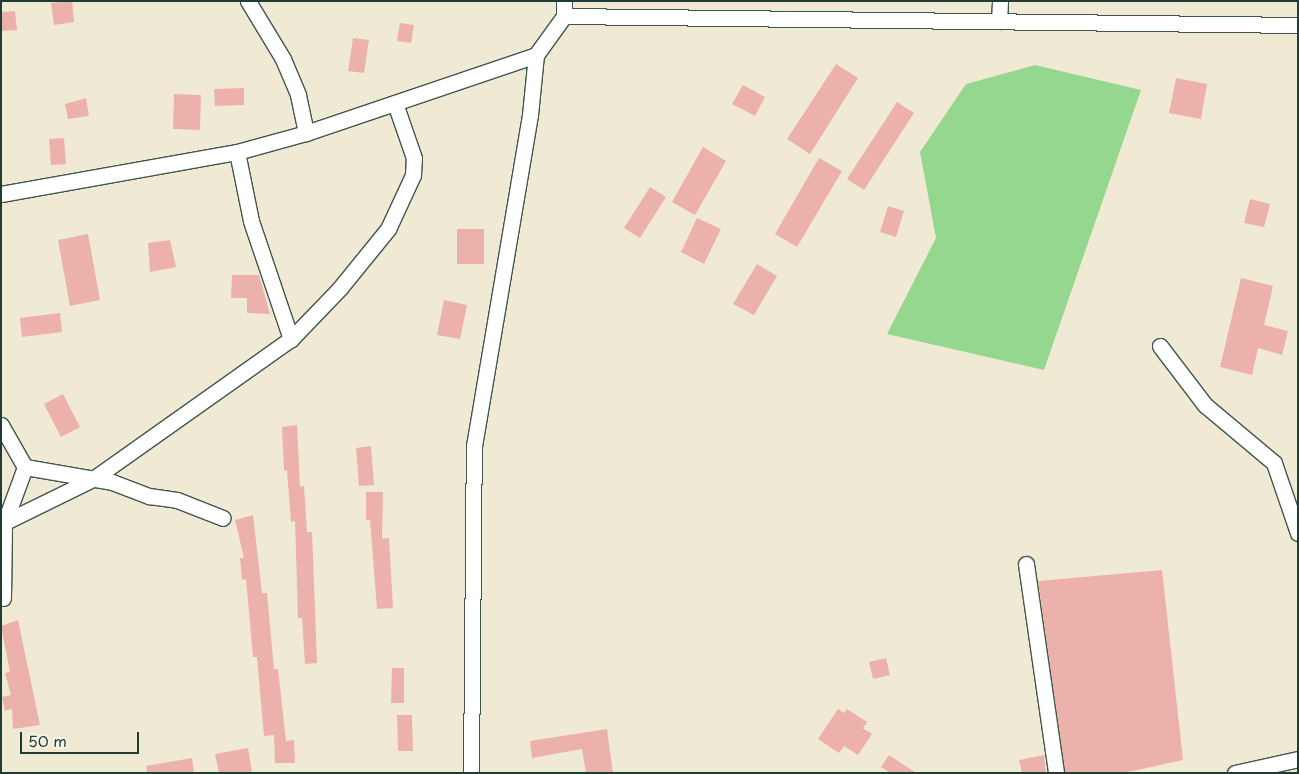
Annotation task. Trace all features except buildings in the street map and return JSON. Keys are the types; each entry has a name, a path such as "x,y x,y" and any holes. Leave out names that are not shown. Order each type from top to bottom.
{"street":[{"path":"248,1 283,59 298,95 306,134"},
{"path":"1000,1 1000,21"},
{"path":"472,773 474,446 529,125 536,55 564,9 1000,21 1298,25"},
{"path":"1,194 236,152 306,134 536,55"},
{"path":"2,524 93,479 292,339 340,288 388,230 413,175 414,158 396,103"},
{"path":"236,152 251,221 292,339"},
{"path":"1160,346 1206,406 1274,463 1298,533"},
{"path":"1,425 25,467"},
{"path":"25,467 112,482 149,496 177,500 223,518"},
{"path":"3,598 2,524 25,467"},
{"path":"1026,564 1056,773"},
{"path":"1234,773 1298,758"}],"green space":[{"path":"1035,65 1141,90 1044,370 887,334 936,238 920,152 966,84"}]}
